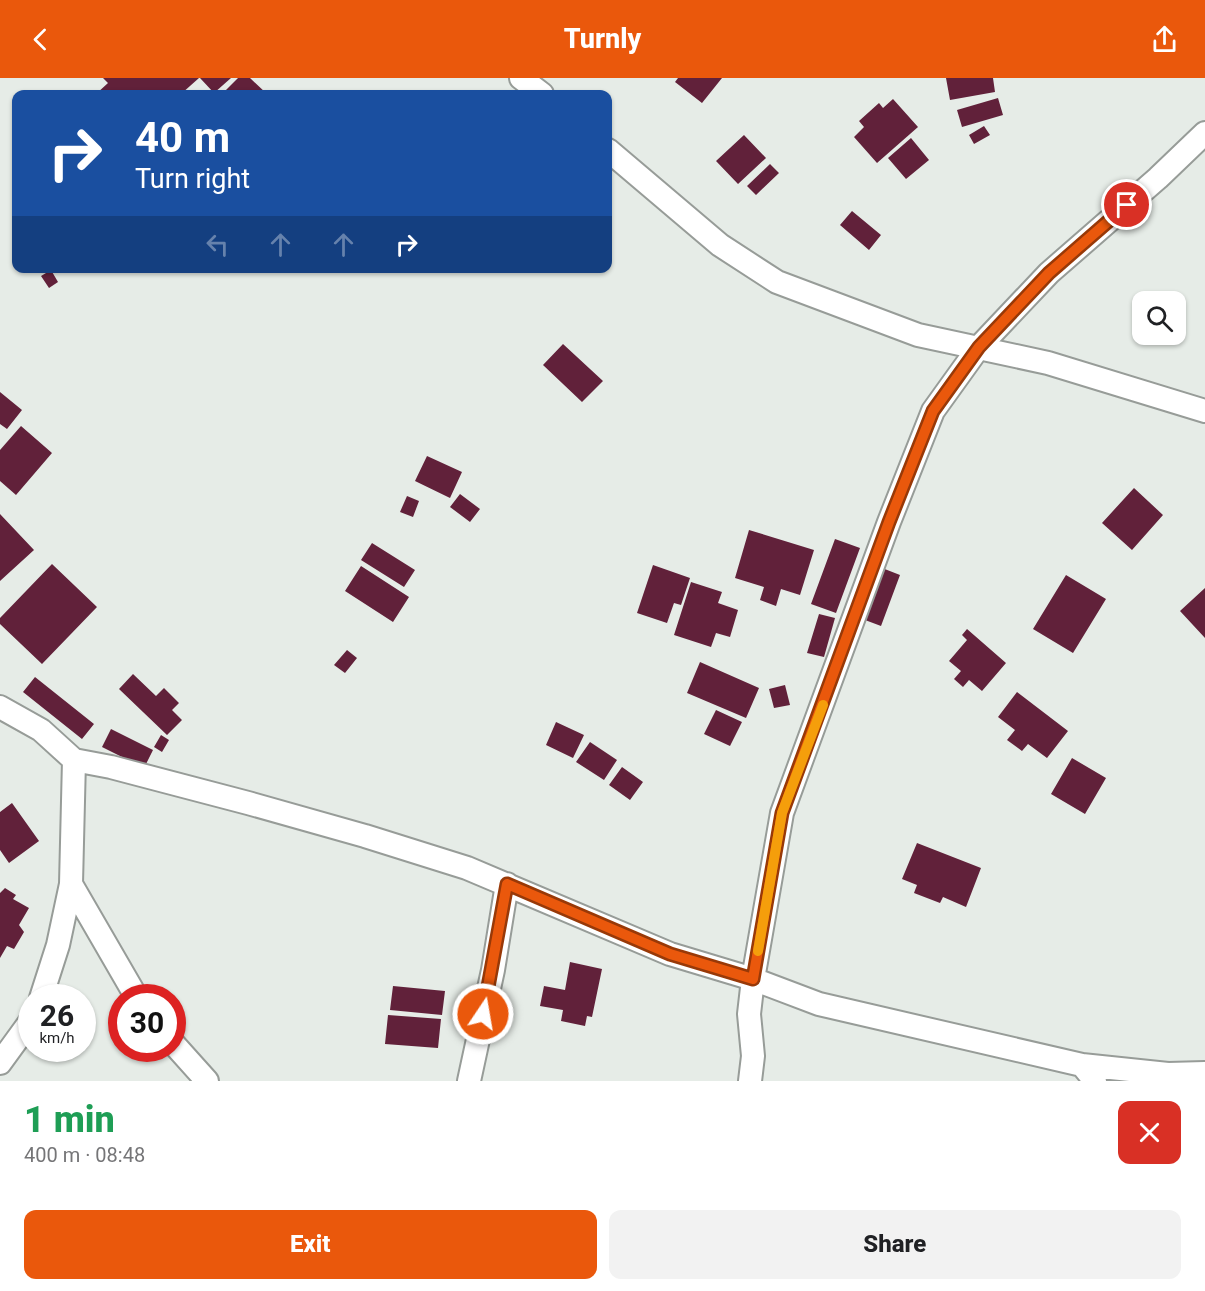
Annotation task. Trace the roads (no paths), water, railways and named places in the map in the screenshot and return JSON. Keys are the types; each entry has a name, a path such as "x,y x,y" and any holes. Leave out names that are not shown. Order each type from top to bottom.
{"street":[{"path":"521,78 537,90"},
{"path":"750,1081 753,1056 749,1014 753,979 782,813 889,522 933,411 979,347 1049,273 1158,178 1205,133"},
{"path":"612,153 720,245 777,282 918,335 1048,363 1205,411"},
{"path":"0,707 41,730 74,760 111,767 365,836 467,868 670,954 753,979 819,1004 1089,1073 1205,1073"},
{"path":"45,984 58,945 71,884 74,760"},
{"path":"71,884 129,984"},
{"path":"469,1081 493,970 507,884"},
{"path":"0,1034 18,1024"},
{"path":"0,1063 18,1037"},
{"path":"186,1058 207,1081"}]}
